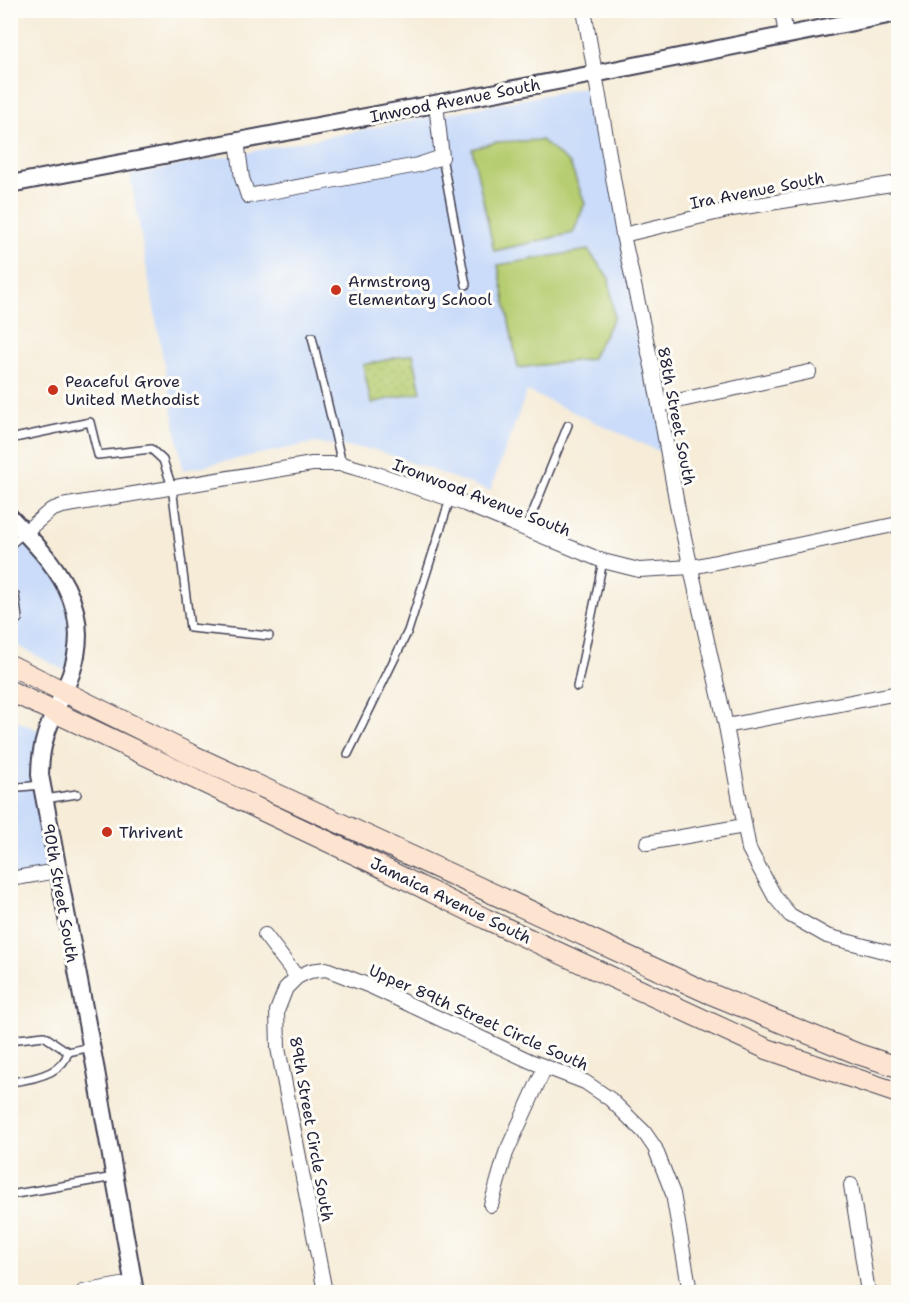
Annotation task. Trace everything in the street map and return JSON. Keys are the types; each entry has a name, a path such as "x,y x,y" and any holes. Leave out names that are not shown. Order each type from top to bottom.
{"main road":[{"name":"Jamaica Avenue South","path":"10,665 202,760 706,992 858,1054 898,1067"},
{"name":"Jamaica Avenue South","path":"10,691 486,919 767,1049 898,1093"}],"street":[{"name":"88th Street South","path":"584,10 623,235 726,726 749,849 764,879 790,915 827,936 898,955"},
{"path":"782,10 786,36"},
{"name":"Inwood Avenue South","path":"10,184 594,74 898,12"},
{"path":"237,141 242,178 248,196 418,165 442,157 436,104"},
{"name":"Ira Avenue South","path":"623,235 732,209 898,183"},
{"path":"659,405 809,372"},
{"name":"Ironwood Avenue South","path":"25,532 51,510 62,506 312,464 342,464 450,499 603,561 639,570 692,567 898,524"},
{"name":"90th Street South","path":"10,518 61,574 74,606 77,621 76,654 42,744 43,792 133,1288"},
{"path":"726,726 898,693"},
{"path":"647,843 744,826"},
{"path":"10,879 57,871"},
{"path":"265,935 297,977"},
{"name":"Upper 89th Street Circle South","path":"297,977 310,971 326,969 370,986 545,1067 585,1082 610,1099 644,1132 655,1148 673,1194 690,1293"},
{"name":"89th Street Circle South","path":"297,977 286,988 277,1011 278,1048 325,1293"},
{"path":"491,1205 506,1153 545,1067"},
{"path":"851,1185 868,1293"},
{"path":"83,1293 133,1288"}],"lane":[{"path":"442,157 466,285"},
{"path":"312,337 342,464"},
{"path":"10,439 90,422 98,455 151,449 163,460 172,487 190,628 269,636"},
{"path":"526,529 568,425"},
{"path":"348,754 408,632 450,499"},
{"path":"10,545 25,532"},
{"path":"577,687 603,561"},
{"path":"10,590 15,596 18,619 10,615"},
{"path":"10,788 77,794"},
{"path":"10,900 10,914"},
{"path":"10,1040 44,1036 68,1052"},
{"path":"10,1082 45,1075 57,1067 68,1052 91,1047"},
{"path":"10,1195 114,1177"}],"shaded area":[{"path":"596,85 669,456 527,391 490,491 376,450 314,443 183,470 130,175"},
{"path":"10,517 69,589 71,674 11,642"},
{"path":"11,718 45,733 42,744 57,871 11,879"}],"green space":[{"path":"541,140 570,164 585,203 573,233 494,251 472,149 496,142"},
{"path":"588,250 609,278 614,317 591,359 518,368 498,265"},
{"path":"413,354 421,392 371,403 363,365"}],"place":[{"name":"Armstrong Elementary School","path":"336,290"},
{"name":"Peaceful Grove United Methodist","path":"53,390"},
{"name":"Thrivent","path":"107,832"}]}
